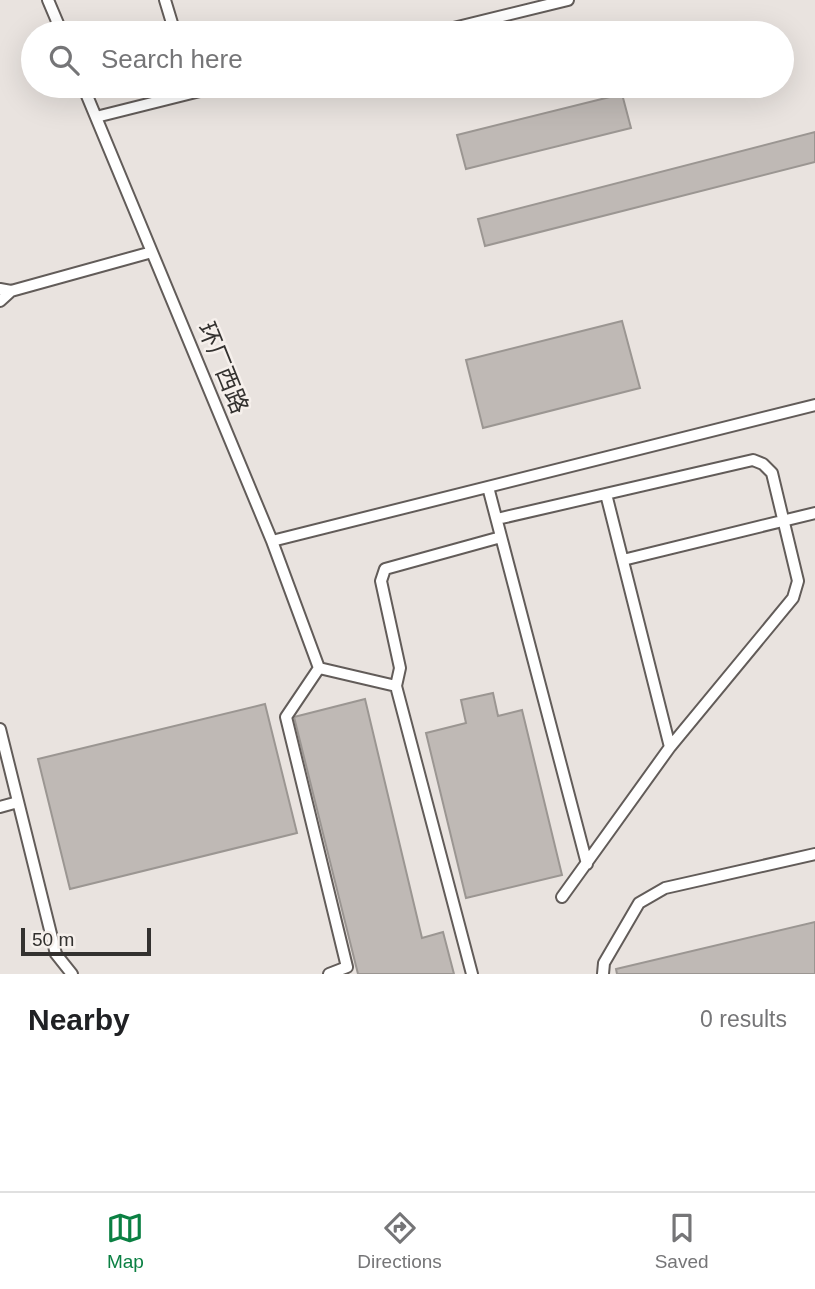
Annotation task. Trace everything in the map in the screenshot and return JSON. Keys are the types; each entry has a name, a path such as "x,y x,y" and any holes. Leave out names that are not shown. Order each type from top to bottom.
{"lane":[{"path":"48,0 57,21"},
{"path":"165,0 171,21"},
{"path":"482,21 568,0"},
{"name":"环厂西路","path":"88,98 272,541 319,668"},
{"path":"96,117 162,98"},
{"path":"0,301 5,290 152,252"},
{"path":"272,541 815,405"},
{"path":"496,519 753,460 762,464 772,474 785,520 797,581 793,598 670,747 562,897"},
{"path":"488,487 587,864"},
{"path":"606,494 670,747"},
{"path":"623,560 815,513"},
{"path":"472,974 396,685 400,668 381,581 385,569 501,537"},
{"path":"329,974 347,967 286,717 319,668 396,685"},
{"path":"0,729 56,954 72,974"},
{"path":"0,807 18,802"},
{"path":"603,974 604,962 639,903 665,888 815,854"}],"building":[{"path":"606,98 623,98 631,128 466,169 457,135"},
{"path":"815,132 815,162 485,246 478,219"},
{"path":"622,321 640,388 483,428 466,360"},
{"path":"493,693 498,716 522,710 562,875 466,898 426,733 466,723 461,700"},
{"path":"365,699 422,938 443,932 454,974 358,974 294,717"},
{"path":"265,704 297,833 70,889 38,759"},
{"path":"815,922 815,974 617,974 616,969"}]}
